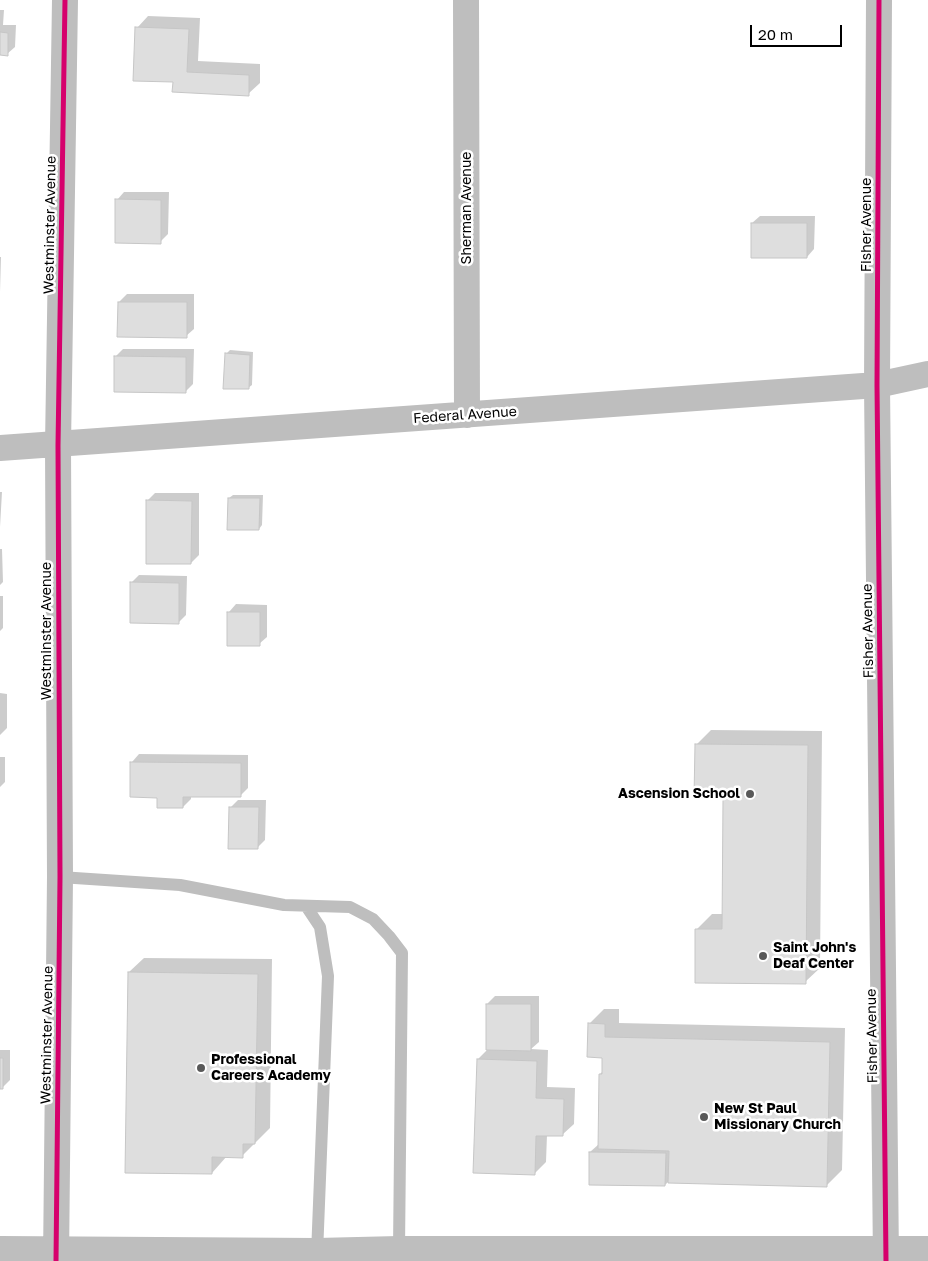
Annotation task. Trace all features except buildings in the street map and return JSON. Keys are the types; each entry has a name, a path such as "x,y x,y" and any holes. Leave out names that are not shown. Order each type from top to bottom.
{"street":[{"name":"Westminster Avenue","path":"56,1255 60,877 58,445 65,0"},
{"name":"Sherman Avenue","path":"466,0 467,415"},
{"name":"Fisher Avenue","path":"878,0 878,385 886,1255"},
{"name":"Federal Avenue","path":"0,448 878,385 928,374"},
{"path":"0,1249 56,1255 317,1256 399,1249 886,1255 928,1249"}],"lane":[{"path":"60,877 180,885 284,905 350,908 373,919 389,936 402,953 399,1249"},
{"path":"306,906 320,927 328,976 317,1256"}],"cycle path":[{"path":"56,1261 60,877 58,445 65,0"},
{"path":"879,0 877,385 886,1261"}],"place":[{"name":"Ascension School","path":"750,794"},
{"name":"Saint John's Deaf Center","path":"763,956"},
{"name":"Professional Careers Academy","path":"201,1068"},
{"name":"New St Paul Missionary Church","path":"704,1117"}]}
